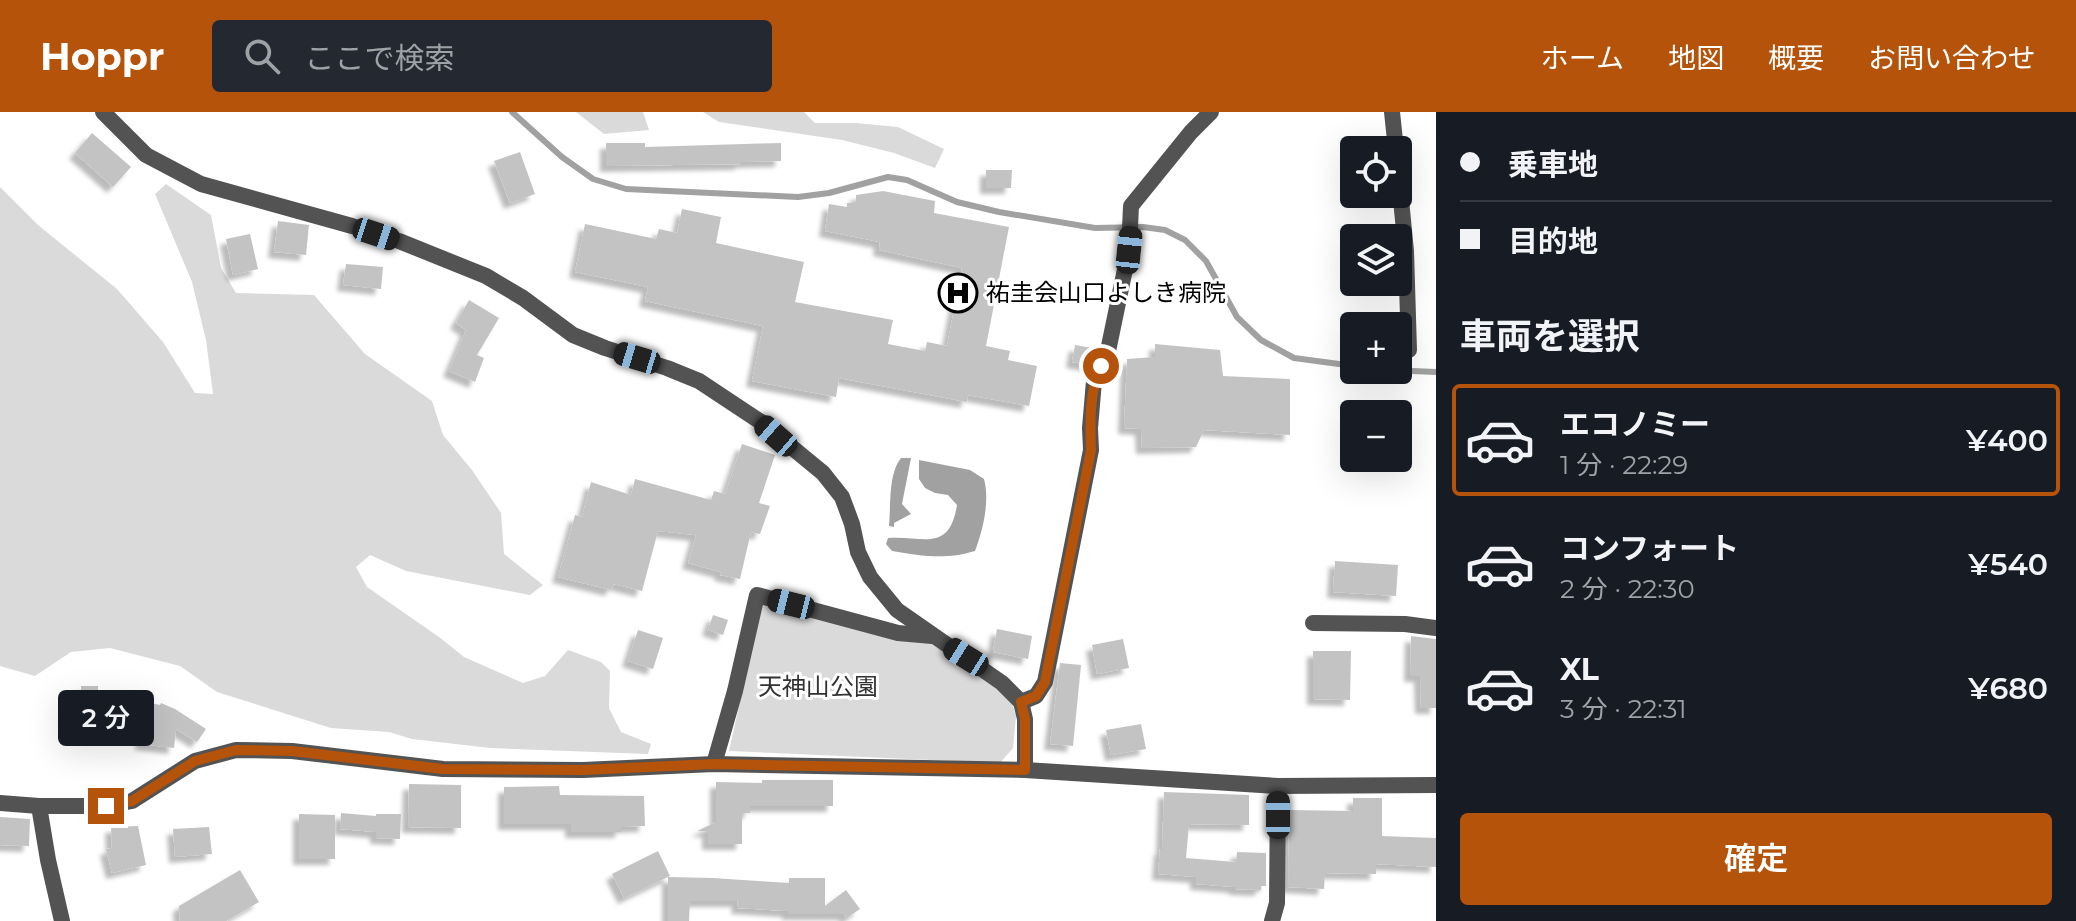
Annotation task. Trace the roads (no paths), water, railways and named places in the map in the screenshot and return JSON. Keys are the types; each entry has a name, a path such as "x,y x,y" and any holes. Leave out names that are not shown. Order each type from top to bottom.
{"street":[{"path":"103,112 146,155 201,184 352,226 486,276 523,298 573,335 699,381 761,422 823,473 842,497 858,552 870,577 897,610 1002,683 1021,702 1025,719 1025,770"},
{"path":"1021,702 1036,696 1045,682 1091,450 1094,381 1108,351 1131,206 1211,112"},
{"path":"1392,112 1395,136"},
{"path":"1402,208 1408,312"},
{"path":"714,764 757,595 898,633 933,636"},
{"path":"1313,623 1405,624 1436,628"},
{"path":"0,803 106,806 132,801 195,761 236,750 292,751 443,769 583,770 714,764 1025,770 1278,786 1436,785"},
{"path":"1272,921 1277,903 1278,786"},
{"path":"39,806 62,921"}],"waterway":[{"path":"512,112 562,157 593,179 626,189 798,197 829,193 888,177 907,180 957,202 999,212 1095,228 1165,230 1185,240 1206,261 1237,317 1261,340 1294,358 1340,364"},
{"path":"1412,371 1436,372"}],"place":[{"name":"祐圭会山口よしき病院","path":"958,293"}],"park label":[{"name":"天神山公園","path":"818,687"}]}
